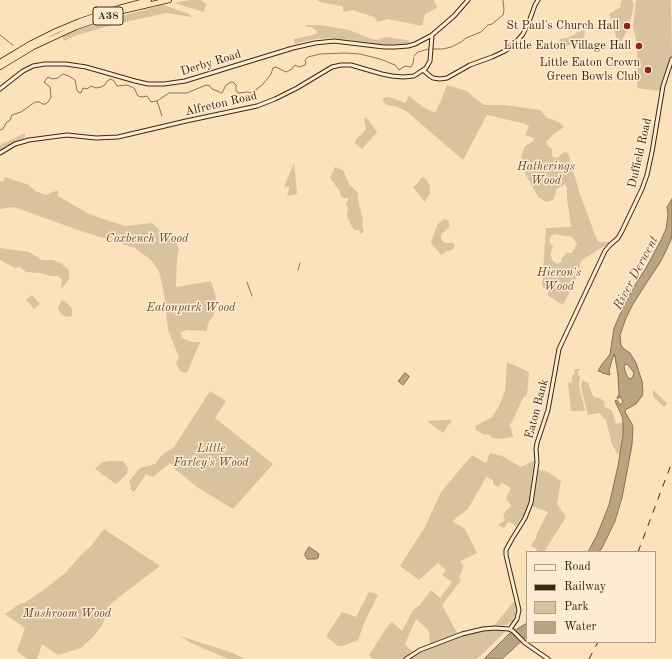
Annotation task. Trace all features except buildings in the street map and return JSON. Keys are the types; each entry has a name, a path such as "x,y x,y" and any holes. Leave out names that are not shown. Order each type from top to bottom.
{"highway":[{"name":"A38","path":"0,62 30,44 60,29 112,10 149,0"},
{"name":"A38","path":"0,67 32,47 76,27 122,11 168,0"}],"street":[{"path":"468,0 454,16 432,35 431,58 423,70 430,76 437,79 444,79 470,65 492,58 505,51 523,34 530,19 534,5 538,0"},
{"name":"Derby Road","path":"0,90 23,71 33,66 45,64 74,65 148,84 168,84 185,81 310,44 334,41 395,47 415,44 432,35"},
{"name":"Duffield Road","path":"599,265 609,247 622,232 644,185 654,144 663,86 672,59"},
{"name":"Alfreton Road","path":"0,153 15,144 29,140 67,135 96,138 118,137 257,106 297,88 332,67 341,65 351,65 382,74 403,77 414,75 423,70"},
{"name":"Eaton Bank","path":"512,630 519,612 506,550 525,518 531,503 537,462 537,443 548,410 560,349 599,265"},
{"path":"406,659 420,650 462,634 495,628 512,630 525,643 548,659"}],"green space":[{"path":"190,0 201,0 206,4 204,12 174,3"},
{"path":"318,0 434,0 437,8 425,14 422,26 388,19 376,22 377,20 374,17 352,10 346,12 343,11 342,6 324,3"},
{"path":"622,0 632,0 634,5 630,23 626,22 624,30 627,31 621,42 618,43 609,14 621,7 620,4"},
{"path":"636,0 671,0 672,54 660,91 637,88 638,63 636,39 633,27"},
{"path":"163,5 190,14 192,17 166,13 116,24 77,35 64,41 62,36 114,18"},
{"path":"306,25 319,25 349,30 378,40 386,37 407,40 409,41 409,44 393,46 333,38 315,39 294,44 294,39 316,34 317,31 311,27 306,27"},
{"path":"585,30 584,38 557,51 560,39 570,37"},
{"path":"447,85 467,91 484,105 505,105 540,110 547,118 560,123 564,127 546,142 552,149 553,157 557,158 564,152 568,153 580,194 597,240 599,242 611,242 608,246 601,248 582,260 575,281 563,305 547,295 549,292 542,286 546,228 571,227 567,188 565,184 557,189 553,200 546,202 538,197 526,175 521,157 525,146 532,142 534,138 525,135 529,127 526,124 487,115 463,160 406,111 395,106 387,105 382,100 385,97 393,98 405,103 409,96 423,107 435,113","holes":["554,234 572,237 577,244 573,251 571,253 567,253 561,259 562,261 557,264 553,261 550,254 553,247 549,241 551,236"]},
{"path":"366,117 377,132 362,149 355,143 356,139 366,128 364,121"},
{"path":"25,133 25,137 23,139 0,151 0,145"},
{"path":"294,163 297,193 287,196 289,186 284,187"},
{"path":"335,167 343,170 349,184 358,193 364,232 360,234 359,230 355,230 352,227 347,216 348,208 346,203 348,198 342,198 339,190 330,178"},
{"name":"Coxbench Wood","path":"5,177 29,185 35,191 46,195 58,190 58,196 89,214 109,221 126,226 152,223 165,235 173,234 179,250 177,259 176,287 211,281 216,297 214,315 209,322 207,331 187,330 181,332 182,338 192,342 200,342 187,373 180,371 176,363 179,357 168,330 164,294 159,271 151,260 135,248 78,230 14,207 0,209 0,181 3,182"},
{"path":"422,177 426,179 430,186 430,193 425,202 413,187"},
{"path":"444,219 448,220 450,226 441,235 441,239 445,243 453,243 455,246 452,250 441,255 431,243 438,224"},
{"path":"0,248 29,252 42,260 53,260 62,264 69,270 69,278 61,289 62,279 57,276 26,272 20,267 15,268 0,260"},
{"path":"32,295 40,304 34,309 26,300"},
{"path":"62,300 71,307 72,316 66,317 60,313 58,307"},
{"path":"507,362 529,372 527,395 522,400 509,426 513,437 502,439 492,438 490,435 483,434 476,430 475,426 492,417 499,406 505,391"},
{"path":"575,369 580,369 578,372 578,375 580,376 579,386 585,411 571,411 568,383 572,382 572,375 574,375"},
{"path":"582,380 588,383 594,397 604,401 605,407 612,410 616,424 623,422 623,435 620,454 617,454 612,445 606,420 599,413 588,415 581,386"},
{"path":"653,390 667,403 664,407 653,396"},
{"name":"Little Farley's Wood","path":"210,391 226,401 215,418 273,464 233,509 197,487 170,463 153,477 146,474 134,492 130,489 131,487 129,481 140,468 155,464 162,455 174,447"},
{"path":"452,420 443,433 427,421"},
{"path":"490,453 502,456 521,467 535,460 530,499 522,519 520,519 517,526 508,522 504,528 498,525 505,520 503,514 511,506 506,498 511,488 502,483 498,487 493,484 493,480 486,477 468,509 453,522 464,528 477,553 460,561 464,566 459,577 461,580 442,605 457,633 430,644 429,632 416,619 405,644 413,652 403,659 373,659 369,655 387,627 392,622 402,631 413,610 420,605 431,590 440,598 452,582 442,575 446,570 438,563 419,580 400,566 425,527 441,492 472,455 486,463"},
{"path":"123,461 128,468 127,474 116,484 95,469 102,462"},
{"path":"537,470 546,471 561,481 557,504 566,517 545,551 536,551 537,549 531,546 548,512 532,506 536,486"},
{"name":"Mushroom Wood","path":"104,529 160,566 111,604 102,625 93,637 81,648 58,655 42,644 37,659 27,659 17,651 25,628 5,614 45,589 65,573 91,546"},
{"path":"369,592 378,595 365,621 358,640 343,646 338,646 326,636 342,612 356,617"},
{"path":"515,601 515,616 512,621 507,625 494,626 510,606"},
{"path":"482,631 506,631 477,659 409,659 446,642"},
{"path":"180,636 233,653 244,659 228,659 191,643"}],"water":[{"path":"672,199 671,240 661,261 633,304 620,335 621,345 630,353 636,363 642,381 643,392 636,404 626,409 625,412 633,428 632,445 622,498 615,521 602,548 600,551 589,551 597,535 609,505 623,435 622,416 615,401 618,401 620,405 623,402 620,396 618,399 617,398 619,394 618,375 614,354 609,370 610,375 598,371 610,354 614,328 625,303 662,238 666,229 668,215 667,207","holes":["626,364 629,366 634,373 631,379 628,378 624,366"]},
{"path":"405,373 409,377 403,385 398,381"},
{"path":"309,547 319,554 318,558 307,559 305,553"},
{"path":"526,624 526,637 502,659 484,659 509,634"}],"waterway":[{"path":"432,49 451,47 466,38 481,32 488,25 492,24 503,15 503,0"},
{"path":"0,35 9,42"},
{"path":"414,56 418,52 429,49"},
{"path":"0,130 3,129 12,115 21,112 35,102 40,102 42,104 48,102 51,97 50,87 44,82 48,77 52,79 58,78 63,74 75,80 77,90 81,93 83,88 87,89 91,86 96,88 101,87 111,79 117,86 127,85 134,88 138,96 147,96 151,102 157,101 169,93 187,93 206,85 222,93 226,85 231,82 236,85 236,90 238,93 252,93 263,84 271,74 273,68 276,67 286,72 292,69 295,65 299,67 305,65 305,60 308,57 320,54 360,54 380,59 395,65 399,70 405,66 411,67 414,58"},
{"path":"157,101 162,116"},
{"path":"298,270 300,263"},
{"path":"247,282 252,296"}],"railway":[{"path":"638,551 672,462"},
{"path":"589,659 597,643"}],"place":[{"name":"St Paul's Church Hall","path":"627,26"},
{"name":"Little Eaton Village Hall","path":"639,46"},
{"name":"Little Eaton Crown Green Bowls Club","path":"648,70"}],"park label":[{"name":"Hatherings Wood","path":"546,174"},
{"name":"Hieron's Wood","path":"559,280"},
{"name":"Eatonpark Wood","path":"191,308"}],"water label":[{"name":"River Derwent","path":"636,273"}]}
